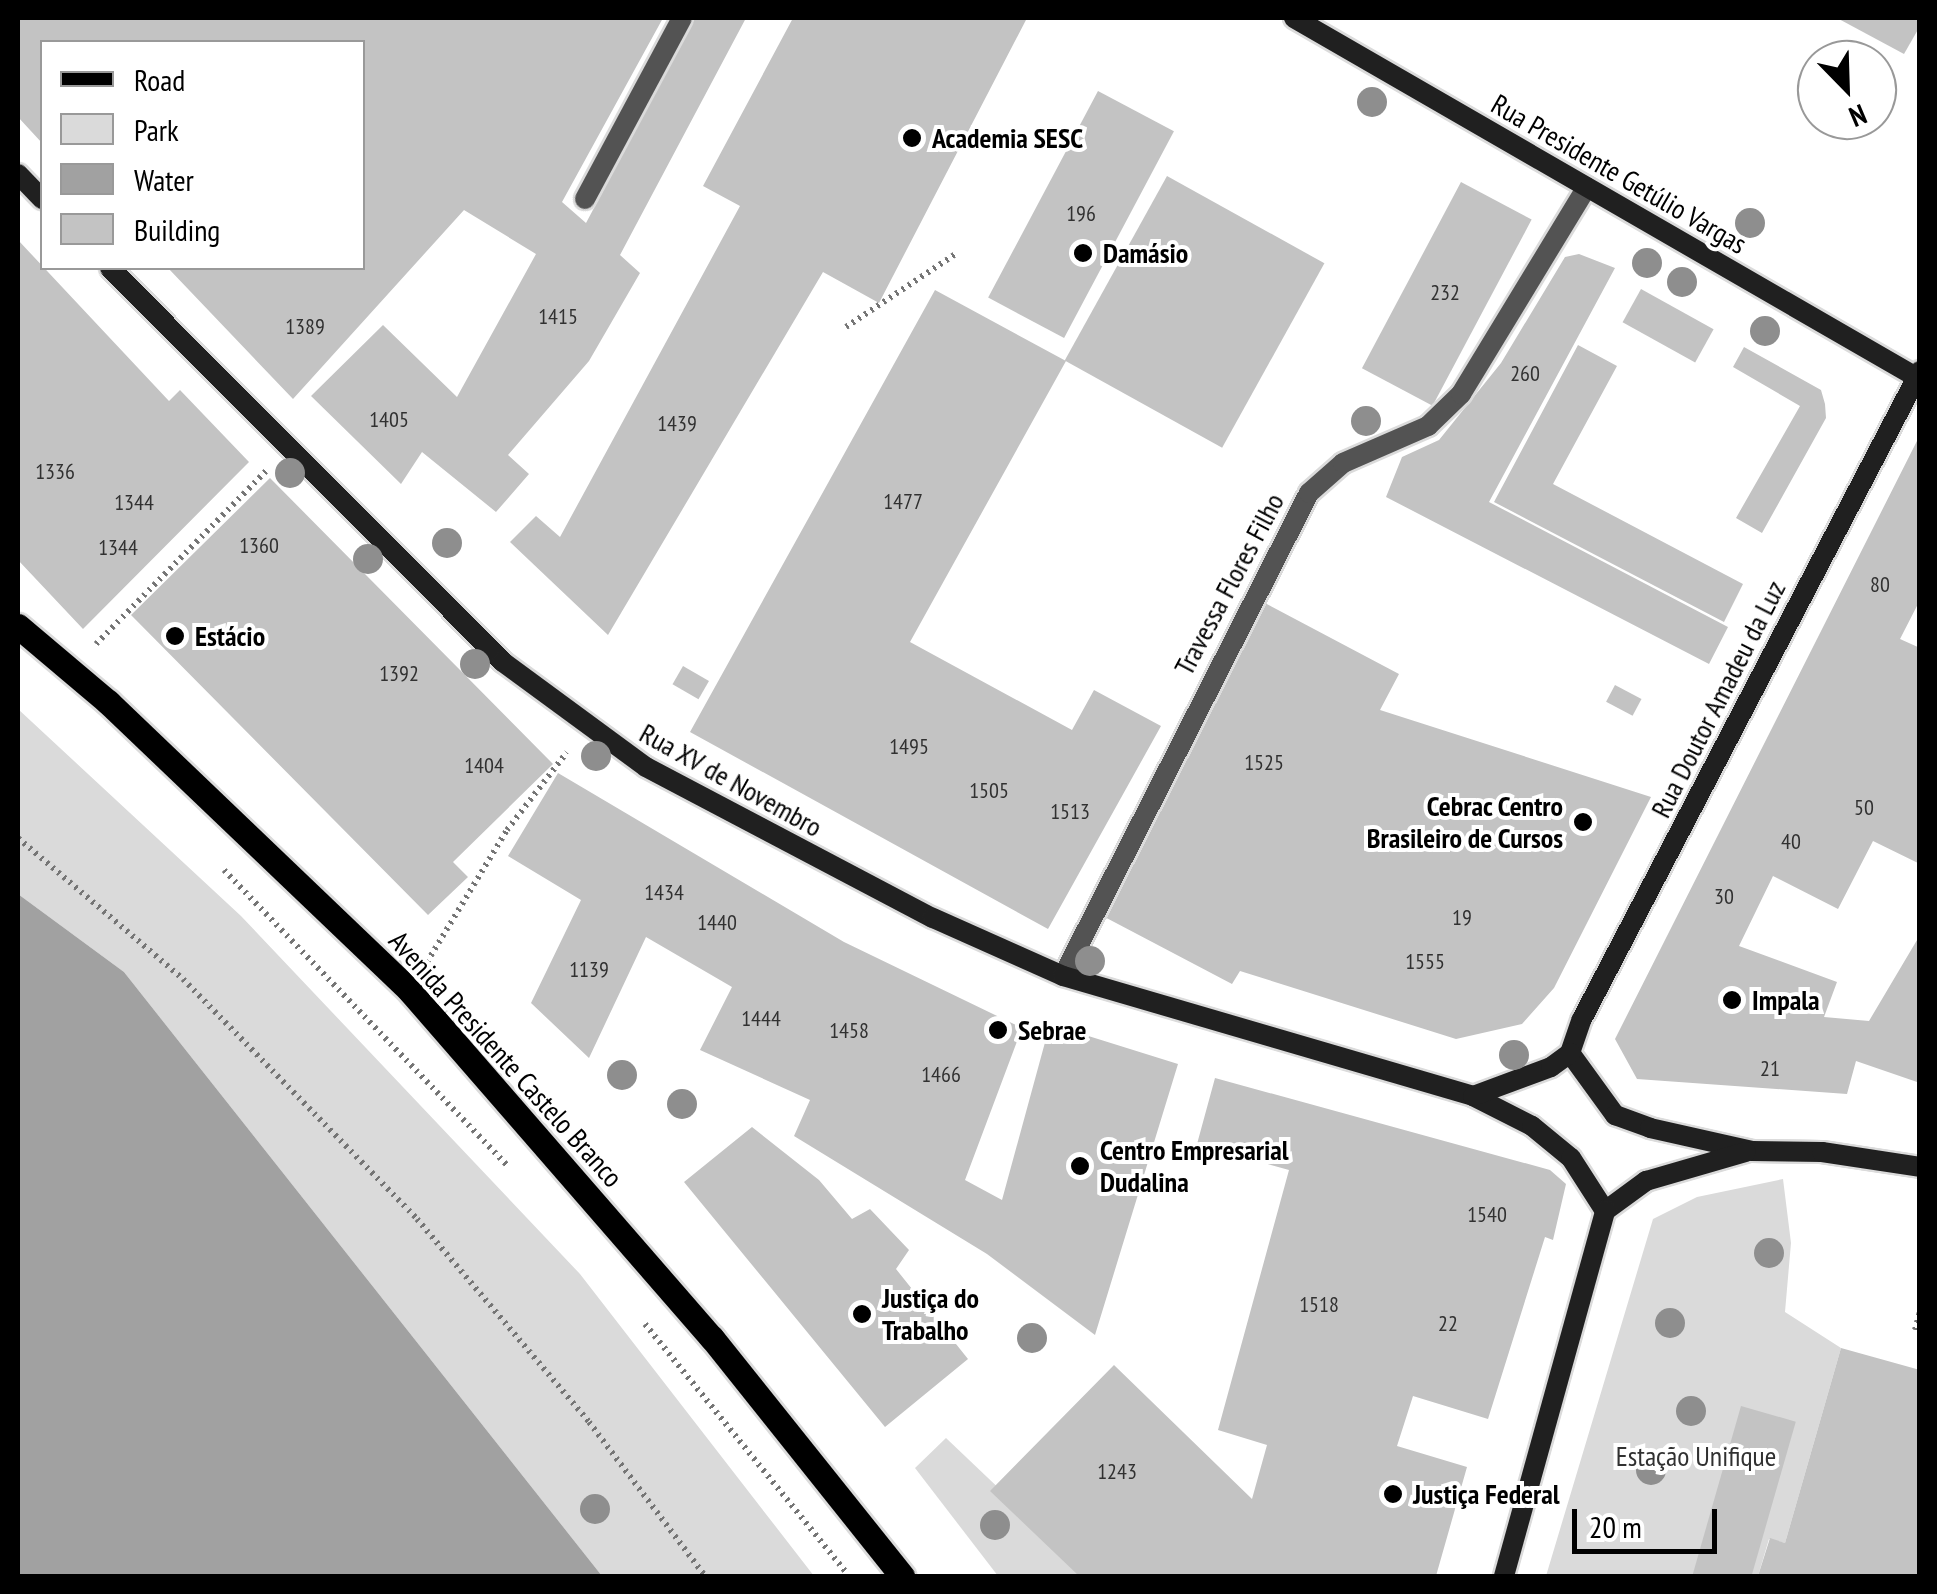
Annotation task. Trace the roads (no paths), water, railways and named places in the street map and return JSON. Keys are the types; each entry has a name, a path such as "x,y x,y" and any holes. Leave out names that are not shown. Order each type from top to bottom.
{"main road":[{"name":"Avenida Presidente Castelo Branco","path":"18,626 70,670 410,991 712,1338 902,1576"}],"street":[{"name":"Rua Presidente Getúlio Vargas","path":"1294,18 1918,374"},
{"path":"18,174 40,198"},
{"name":"Rua XV de Novembro","path":"112,270 503,662 586,728 804,853 1062,976 1473,1096 1532,1126 1571,1158 1605,1211"},
{"name":"Rua Doutor Amadeu da Luz","path":"1570,1053 1582,1019 1918,374"},
{"path":"1473,1096 1551,1067 1570,1053 1615,1114 1752,1151 1822,1152 1920,1167"},
{"path":"1504,1576 1605,1211 1646,1181 1752,1151"}],"lane":[{"path":"585,199 682,18"},
{"name":"Travessa Flores Filho","path":"1062,976 1309,493 1343,463 1428,426 1461,394 1587,187"}],"water":[{"path":"18,894 124,972 602,1576 18,1576"}],"place":[{"name":"Academia SESC","path":"912,138"},
{"name":"Damásio","path":"1083,253"},
{"name":"Estácio","path":"175,636"},
{"name":"Cebrac Centro Brasileiro de Cursos","path":"1583,822"},
{"name":"Impala","path":"1732,1000"},
{"name":"Sebrae","path":"998,1030"},
{"name":"Centro Empresarial Dudalina","path":"1080,1166"},
{"name":"Justiça do Trabalho","path":"862,1314"},
{"name":"Justiça Federal","path":"1393,1494"}],"park label":[{"name":"Estação Unifique","path":"1696,1456"}]}
